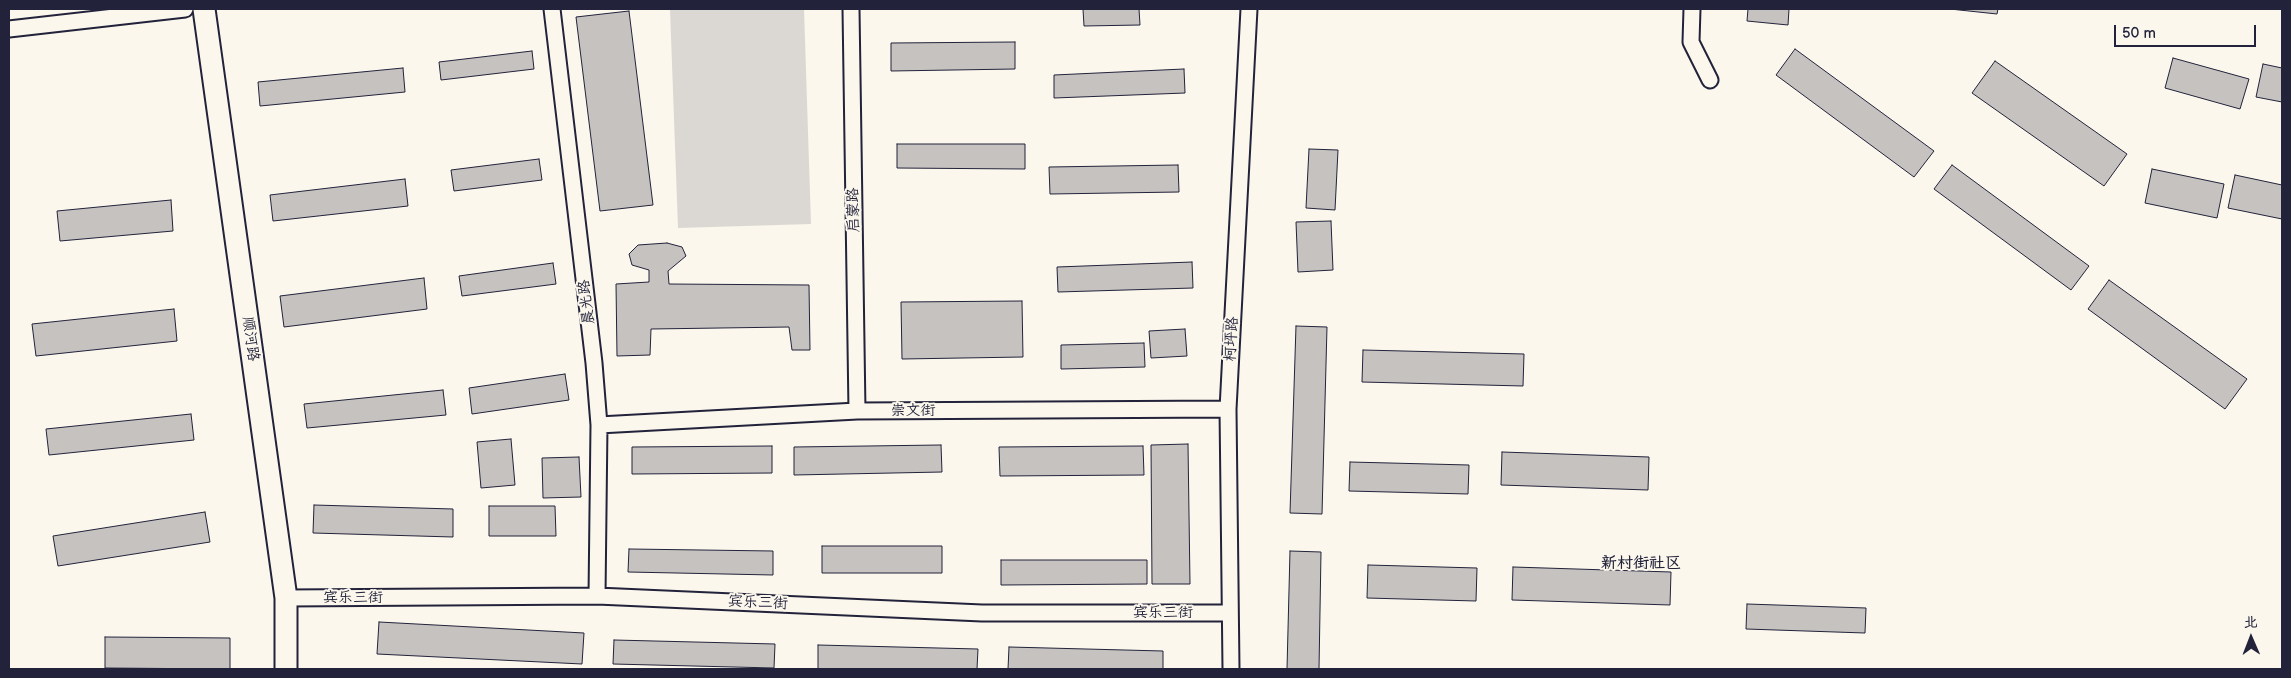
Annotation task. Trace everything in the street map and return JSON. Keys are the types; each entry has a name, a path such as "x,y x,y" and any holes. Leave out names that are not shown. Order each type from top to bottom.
{"street":[{"path":"9,29 185,9"},
{"name":"顺河路","path":"204,9 286,598 286,669"},
{"name":"晨光路","path":"552,9 594,363 599,425 597,596"},
{"name":"启蒙路","path":"851,9 857,411"},
{"name":"柯坪路","path":"1231,669 1228,409 1249,9"},
{"path":"1692,9 1691,42 1710,80"},
{"name":"崇文街","path":"599,425 857,411 1228,409"},
{"name":"宾乐三街","path":"286,598 597,596 982,613 1230,613"}],"shaded area":[{"path":"670,9 804,9 811,224 678,228"}],"building":[{"path":"1083,9 1139,9 1140,25 1084,26"},
{"path":"1748,9 1789,9 1788,25 1747,21"},
{"path":"1950,9 1998,9 1997,14"},
{"path":"629,11 653,205 600,211 576,17"},
{"path":"1015,42 1015,69 891,71 891,43"},
{"path":"1795,49 1934,151 1914,177 1776,75"},
{"path":"532,51 534,69 441,80 439,62"},
{"path":"2173,58 2249,79 2240,109 2165,88"},
{"path":"1995,61 2127,154 2104,186 1972,93"},
{"path":"2263,64 2282,68 2282,102 2256,97"},
{"path":"403,68 405,92 260,106 258,82"},
{"path":"1184,69 1185,93 1054,98 1054,75"},
{"path":"897,144 1025,144 1025,169 897,168"},
{"path":"1309,149 1338,150 1335,210 1306,208"},
{"path":"539,159 542,180 454,191 451,170"},
{"path":"1178,165 1179,192 1050,194 1049,167"},
{"path":"1952,165 2089,266 2071,290 1934,189"},
{"path":"2152,169 2224,184 2217,218 2145,203"},
{"path":"2235,175 2282,185 2282,219 2228,208"},
{"path":"405,179 408,206 273,221 270,195"},
{"path":"171,200 173,231 60,241 57,211"},
{"path":"1331,221 1333,270 1298,272 1296,222"},
{"path":"667,243 682,247 686,256 668,271 669,284 809,285 810,350 792,350 789,327 651,329 650,355 617,356 616,284 649,282 649,270 632,265 629,254 638,245"},
{"path":"1192,262 1193,288 1058,292 1057,267"},
{"path":"553,263 556,284 462,296 459,276"},
{"path":"424,278 427,309 284,327 280,296"},
{"path":"2109,280 2247,379 2225,409 2088,309"},
{"path":"1022,301 1023,357 902,359 901,302"},
{"path":"174,309 177,341 36,356 32,324"},
{"path":"1296,326 1327,327 1322,514 1290,513"},
{"path":"1185,329 1187,356 1151,358 1149,331"},
{"path":"1144,343 1145,367 1061,369 1061,345"},
{"path":"1363,350 1524,354 1523,386 1362,382"},
{"path":"565,374 569,400 472,414 469,388"},
{"path":"443,390 446,415 307,428 304,404"},
{"path":"191,414 194,440 49,455 46,429"},
{"path":"511,439 515,485 481,488 477,442"},
{"path":"1188,444 1190,584 1152,584 1151,445"},
{"path":"941,445 942,472 794,475 794,447"},
{"path":"772,446 772,473 632,474 632,447"},
{"path":"1143,446 1144,475 1000,476 999,447"},
{"path":"1502,452 1649,457 1648,490 1501,485"},
{"path":"579,457 581,497 543,498 542,458"},
{"path":"1350,462 1469,465 1468,494 1349,491"},
{"path":"314,505 453,509 453,537 313,533"},
{"path":"489,506 555,506 556,536 489,536"},
{"path":"205,512 210,542 58,566 53,536"},
{"path":"822,546 942,546 942,573 822,573"},
{"path":"629,549 773,551 773,575 628,572"},
{"path":"1290,551 1321,552 1319,669 1287,669"},
{"path":"1001,560 1147,560 1147,584 1001,585"},
{"path":"1368,565 1477,568 1476,601 1367,598"},
{"path":"1513,567 1671,572 1670,605 1512,600"},
{"path":"1747,604 1866,608 1865,633 1746,629"},
{"path":"379,622 584,633 582,664 377,654"},
{"path":"105,637 230,638 230,669 105,668"},
{"path":"614,640 775,644 774,668 613,664"},
{"path":"818,645 978,649 977,669 818,669"},
{"path":"1009,647 1163,651 1163,669 1008,669"}],"district":[{"name":"新村街社区","path":"1641,564"}]}
